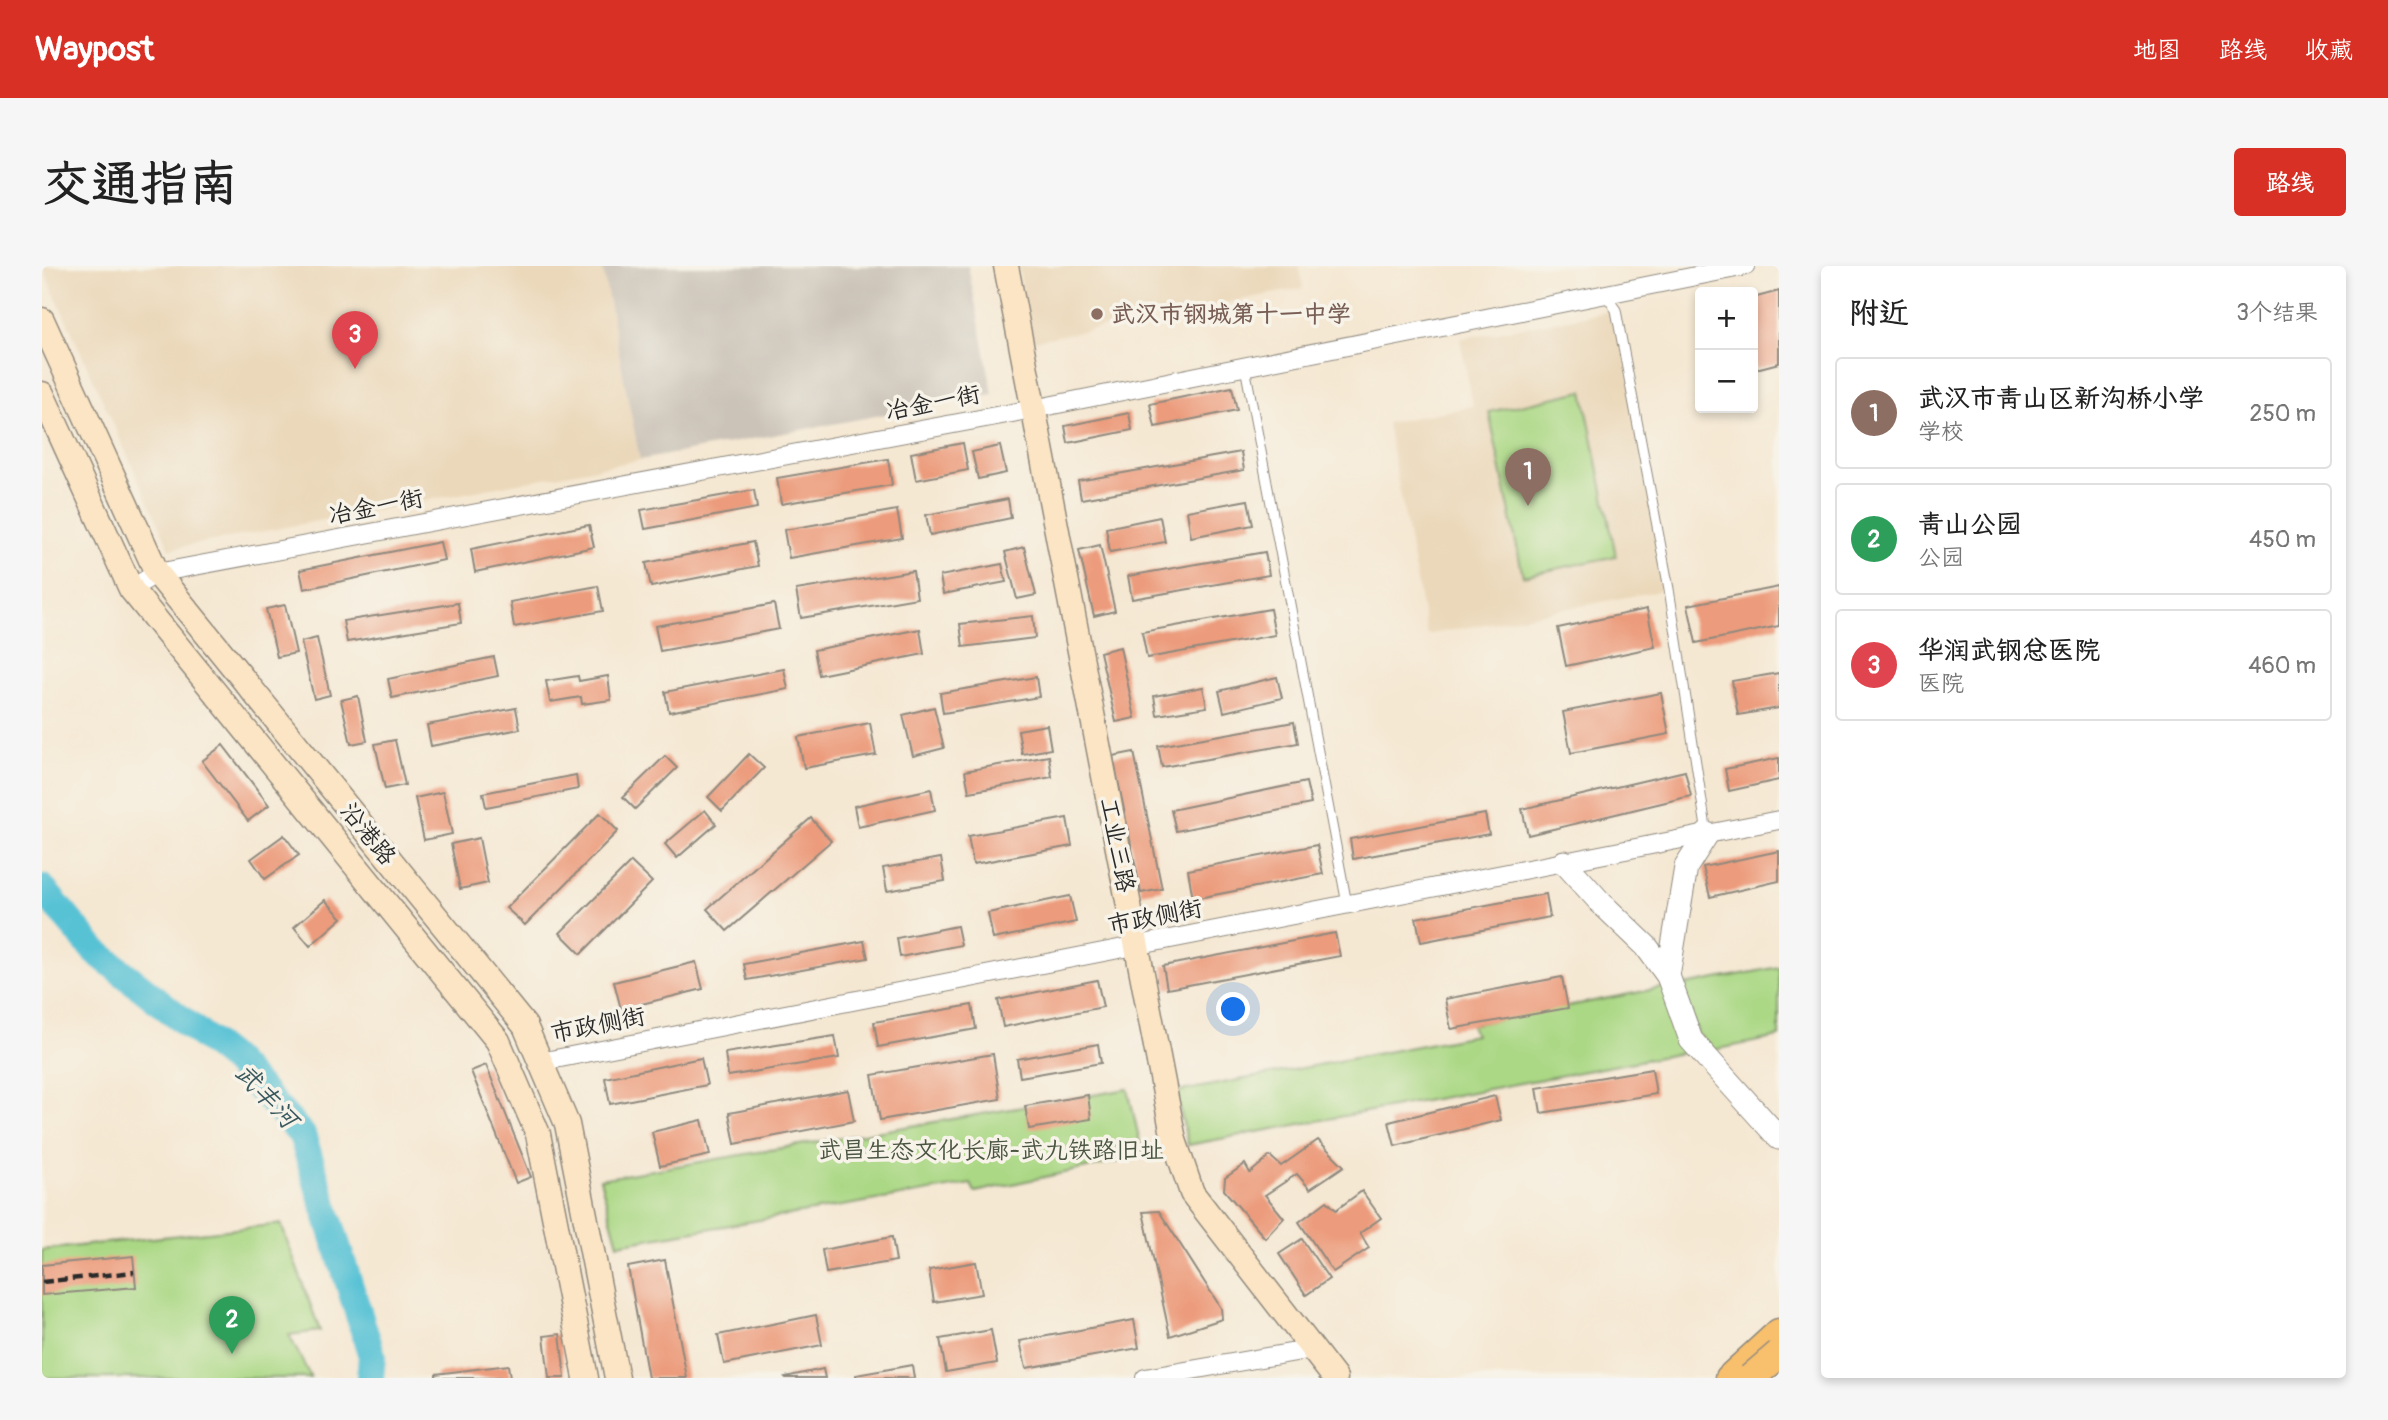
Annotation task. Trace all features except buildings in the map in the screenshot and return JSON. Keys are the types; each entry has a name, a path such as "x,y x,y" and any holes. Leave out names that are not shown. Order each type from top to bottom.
{"main road":[{"name":"工业三路","path":"1006,266 1174,1140 1192,1193 1335,1378"},
{"name":"沿港路","path":"42,320 157,573 525,1026 567,1124 617,1378"},
{"name":"沿港路","path":"42,394 131,589 498,1041 538,1134 586,1378"},
{"path":"398,918 422,900"},
{"path":"1730,1378 1779,1333"},
{"path":"1751,1378 1779,1354"}],"street":[{"name":"冶金一街","path":"131,589 157,573 1033,409 1746,266"},
{"name":"市政侧街","path":"540,1062 1779,820"},
{"path":"1668,976 1686,867 1707,834"},
{"path":"1564,862 1601,903 1646,946 1668,976 1692,1040 1779,1138"},
{"path":"1145,1378 1313,1349"}],"lane":[{"path":"1605,295 1616,310 1669,589 1707,834"},
{"path":"1245,366 1347,904"}],"shaded area":[{"path":"42,266 602,266 640,460 170,549"},
{"path":"602,266 968,266 993,394 640,460"},
{"name":"武汉市钢城第十一中学","path":"1018,266 1299,266 1303,288 1032,341"},
{"path":"1616,310 1669,589 1427,635 1387,423 1473,406 1460,339"}],"green space":[{"path":"1583,391 1616,556 1523,576 1489,412"},
{"path":"1779,967 1779,1037 1714,1050 1698,1034 1680,986"},
{"name":"武昌生态文化长廊-武九铁路旧址","path":"1666,987 1687,1052 1188,1145 1176,1092 1475,1035 1471,1025"},
{"name":"武昌生态文化长廊-武九铁路旧址","path":"1128,1089 1143,1156 975,1192 971,1184 618,1244 600,1179"},
{"path":"281,1224 320,1331 289,1335 311,1378 42,1378 42,1250"}],"waterway":[{"name":"武丰河","path":"42,888 94,950 234,1061 302,1135 372,1356 370,1378"}],"railway":[{"path":"42,1282 134,1272"}],"place":[{"name":"武汉市钢城第十一中学","path":"1097,314"},
{"name":"华润武钢总医院","path":"355,369"},
{"name":"武汉市青山区新沟桥小学","path":"1528,506"},
{"name":"青山公园","path":"232,1354"}]}
